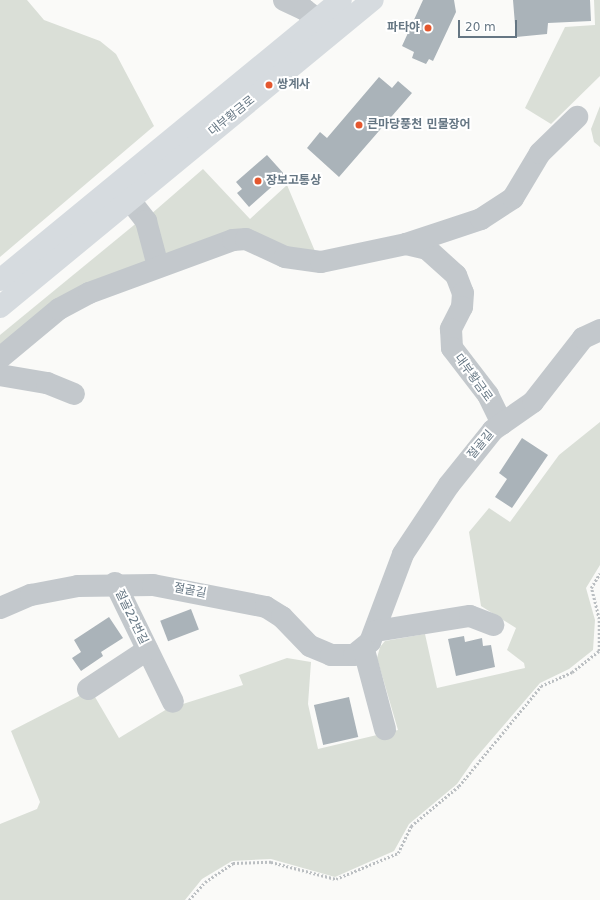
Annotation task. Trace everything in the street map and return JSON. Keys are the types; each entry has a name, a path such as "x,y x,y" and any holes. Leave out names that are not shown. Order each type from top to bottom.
{"main road":[{"name":"대부황금로","path":"326,26 341,0"},
{"name":"대부황금로","path":"0,280 123,192 326,26 373,0"},
{"name":"대부황금로","path":"0,307 123,192"}],"lane":[{"path":"284,0 326,26"},
{"name":"대부황금로","path":"0,358 59,309 89,292 233,240 246,239 284,257 309,261 406,244 481,219 499,209 512,198 540,153 576,117"},
{"path":"123,192 150,229 158,266"},
{"name":"대부황금로","path":"406,244 427,249 456,275 462,293 462,307 451,329 452,348 488,395 502,424"},
{"name":"절골길","path":"0,608 50,591 115,583 183,589 266,607 320,651 343,656 364,650 376,631 395,573 412,536 486,437 533,402 583,338 600,330"},
{"path":"0,375 47,383 74,394"},
{"name":"절골22번길","path":"115,583 173,702"},
{"path":"376,631 470,616 493,626"},
{"name":"절골22번길","path":"88,689 147,650"},
{"path":"364,650 385,729"}],"path":[{"path":"189,900 205,882 233,863 271,862 336,879 398,853 411,826 459,786 541,686 572,672 599,651 599,619 591,588 600,573"}],"shaded area":[{"path":"0,0 27,0 44,20 100,41 116,54 154,126 0,257"},
{"path":"594,0 600,0 600,76 551,124 525,108 565,27 595,25"},
{"path":"600,106 600,147 594,142 591,129"},
{"path":"203,169 250,219 287,185 317,256 264,240 162,260 150,215"},
{"path":"139,221 153,264 0,353 0,335"},
{"path":"600,422 600,565 586,588 595,620 593,650 569,669 540,683 473,761 457,784 409,824 394,851 335,877 271,859 232,861 202,879 185,900 0,900 0,824 37,809 40,802 11,731 81,695 95,697 119,738 167,709 243,685 239,675 287,658 311,662 308,704 318,749 398,730 377,658 380,647 385,641 425,634 437,688 525,668 524,663 507,650 516,628 481,606 469,532 489,508 510,522 559,455"}],"building":[{"path":"423,0 454,0 456,12 433,61 429,59 426,64 412,58 414,52 402,46"},
{"path":"513,0 590,0 591,21 548,23 547,34 516,37"},
{"path":"379,77 392,88 398,81 412,93 339,177 307,148 320,132 327,138"},
{"path":"267,155 285,175 249,207 237,193 242,189 236,182"},
{"path":"522,438 548,455 512,508 495,497 507,479 499,473"},
{"path":"191,609 199,630 168,641 160,621"},
{"path":"109,617 123,638 101,652 103,656 81,671 72,658 81,652 74,640"},
{"path":"464,636 465,642 482,638 483,646 491,645 495,667 456,676 448,639"},
{"path":"349,697 358,737 323,745 314,705"}],"place":[{"name":"파타야","path":"428,28"},
{"name":"쌍계사","path":"269,85"},
{"name":"큰마당풍천 민물장어","path":"359,125"},
{"name":"장보고통상","path":"258,181"}]}
